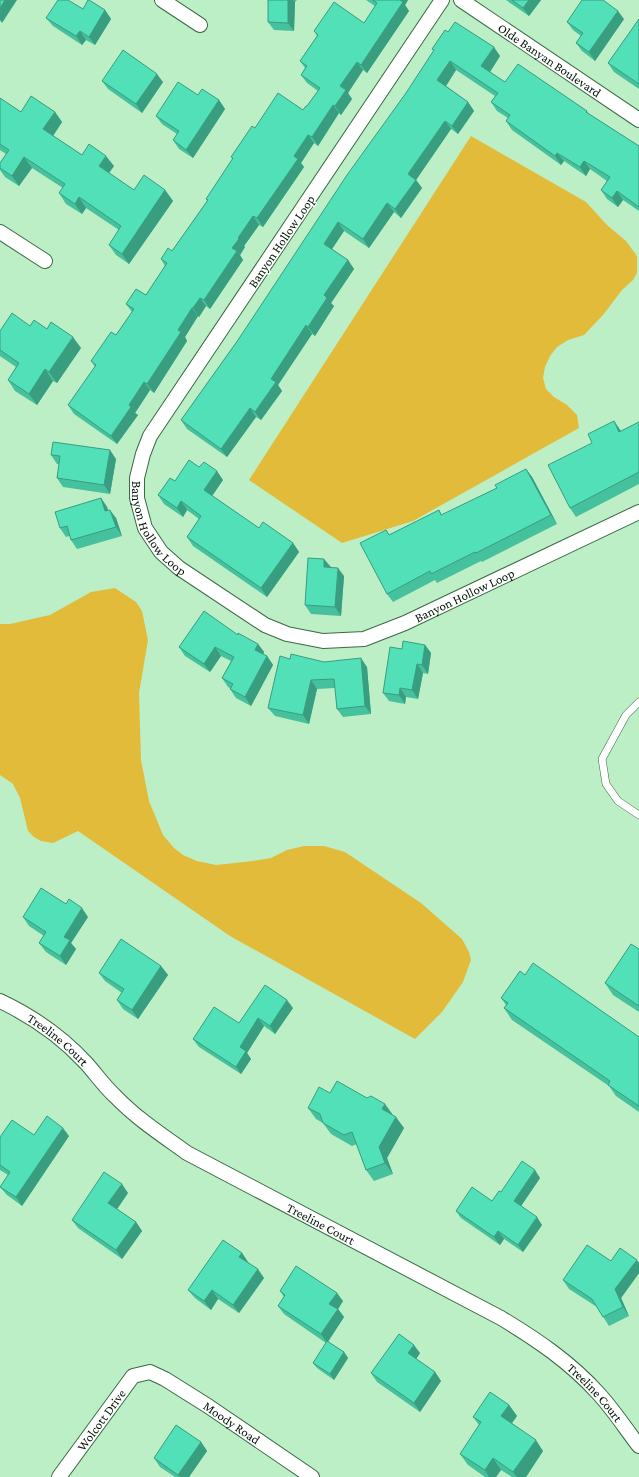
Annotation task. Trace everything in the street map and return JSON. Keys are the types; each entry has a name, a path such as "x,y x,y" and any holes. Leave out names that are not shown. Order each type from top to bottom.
{"street":[{"path":"162,0 200,25"},
{"name":"Banyon Hollow Loop","path":"442,0 150,436 143,454 137,478 137,498 146,528 161,552 179,568 265,625 287,634 323,641 364,638 405,624 639,512"},
{"name":"Olde Banyan Boulevard","path":"461,0 639,120"},
{"path":"0,232 44,262"},
{"name":"Treeline Court","path":"0,1001 30,1016 64,1041 127,1108 156,1132 187,1153 501,1318 530,1335 557,1355 585,1380 610,1407 639,1446"},
{"name":"Wolcott Drive","path":"59,1477 133,1376 150,1372"},
{"name":"Moody Road","path":"150,1372 165,1378 312,1477"}],"lane":[{"path":"639,702 626,715 602,759 606,784 618,801 639,815"}],"shaded area":[{"path":"471,136 586,202 607,225 626,241 637,256 637,273 633,280 622,290 603,315 584,335 568,340 557,347 550,356 545,367 543,378 546,389 554,397 567,405 577,415 579,428 413,521 342,543 249,480"},
{"path":"115,588 136,602 142,611 148,640 139,693 141,760 149,801 163,835 174,848 183,855 197,861 216,865 271,858 287,850 304,846 324,846 345,852 421,903 462,939 469,952 471,960 463,982 442,1012 415,1039 230,936 78,831 53,843 41,841 28,831 20,798 13,784 0,775 0,624 10,624 50,615 91,592"}],"building":[{"path":"0,0 5,0 0,8"},
{"path":"58,0 68,0 83,9 89,0 105,10 89,37 80,31 76,36 46,18"},
{"path":"268,0 288,0 288,23 268,22"},
{"path":"373,0 400,0 403,2 361,65 357,62 340,86 346,90 335,106 333,105 312,137 308,135 294,156 298,159 257,218 253,216 238,238 239,239 232,248 237,251 204,300 200,298 192,308 178,330 181,332 147,384 144,382 129,405 131,407 111,436 68,405 96,365 91,361 111,332 116,335 134,309 126,304 136,289 146,295 167,263 161,259 168,248 172,251 208,200 206,199 233,158 231,157 252,126 255,128 278,93 303,110 320,88 301,75 307,66 300,61 318,35 314,31 334,2 364,23 377,3"},
{"path":"512,0 529,0 523,8"},
{"path":"582,0 603,0 618,11 589,52 576,43 583,33 567,22"},
{"path":"639,19 639,84 608,63"},
{"path":"455,22 494,47 481,66 505,82 518,64 587,111 586,112 639,146 639,207 617,191 612,198 601,190 610,177 584,161 580,167 557,153 555,156 506,121 510,115 491,102 498,93 450,61 437,80 468,102 452,126 445,121 408,174 416,180 395,209 387,203 363,239 338,222 324,244 348,260 324,295 327,298 308,327 306,325 271,379 276,382 255,412 250,408 221,449 181,420 238,340 347,175 406,93 445,30 448,32"},
{"path":"123,50 157,74 136,104 102,81"},
{"path":"178,82 198,95 202,89 219,100 186,150 173,140 179,131 156,116"},
{"path":"31,96 55,112 43,129 82,155 89,144 106,156 99,166 134,190 144,175 165,190 122,254 109,245 121,226 79,197 75,204 59,193 65,184 24,157 12,176 0,168 0,163 9,150 0,144 0,98 21,112"},
{"path":"12,313 30,326 34,320 47,329 51,322 73,337 49,372 45,369 29,394 8,380 19,363 0,350 0,331"},
{"path":"614,421 619,432 639,422 639,472 570,508 548,465 592,443 588,434"},
{"path":"53,442 110,450 104,485 57,478 60,456 51,455"},
{"path":"189,460 199,467 204,462 217,471 204,490 259,528 263,522 293,543 261,588 187,537 201,516 181,501 177,508 158,495 170,478 175,481"},
{"path":"526,469 551,515 431,574 430,571 387,594 360,543 386,530 389,535 439,510 441,515 497,488 495,485"},
{"path":"101,498 105,511 110,510 116,527 71,540 67,526 60,528 55,512"},
{"path":"308,558 324,559 324,567 338,568 335,607 305,605"},
{"path":"204,611 238,635 238,633 258,644 255,650 267,656 245,697 230,689 233,684 222,678 234,657 215,647 204,664 179,647"},
{"path":"403,641 425,645 422,665 417,664 412,690 400,688 399,695 383,693 390,647 402,649"},
{"path":"291,654 324,662 361,658 365,706 337,709 334,679 311,680 303,715 268,708 280,656 290,659"},
{"path":"41,888 66,904 69,899 82,908 64,937 70,940 60,956 39,943 46,932 23,917"},
{"path":"121,939 161,966 132,1010 117,1000 124,989 99,973"},
{"path":"631,944 639,949 639,1006 605,983"},
{"path":"533,963 639,1037 639,1106 608,1085 610,1081 504,1008 508,1003 501,998 520,971 525,975"},
{"path":"265,985 287,1000 270,1026 258,1018 240,1047 246,1051 236,1067 193,1039 214,1007 239,1023"},
{"path":"337,1081 367,1098 371,1096 385,1104 382,1109 396,1117 379,1147 385,1163 366,1170 352,1132 344,1135 323,1123 320,1114 308,1108 319,1087 330,1093"},
{"path":"47,1116 63,1128 16,1197 0,1187 10,1172 0,1165 0,1137 12,1120 34,1135"},
{"path":"522,1161 535,1170 514,1201 537,1217 518,1245 498,1231 494,1237 456,1211 472,1187 492,1201 499,1191 501,1192"},
{"path":"104,1172 122,1184 108,1203 136,1222 116,1250 72,1220"},
{"path":"223,1240 242,1253 239,1257 258,1269 233,1305 212,1290 204,1301 188,1290"},
{"path":"587,1245 611,1261 620,1248 637,1260 615,1289 623,1307 603,1317 592,1299 563,1280"},
{"path":"296,1266 337,1293 329,1304 338,1309 321,1334 278,1306 285,1295 280,1291"},
{"path":"399,1334 414,1345 408,1353 435,1372 414,1403 371,1373"},
{"path":"327,1341 344,1352 330,1374 313,1363"},
{"path":"490,1392 509,1405 501,1416 536,1440 513,1472 493,1458 485,1470 460,1454 481,1422 473,1417"},
{"path":"176,1425 201,1442 178,1475 154,1458"}]}
